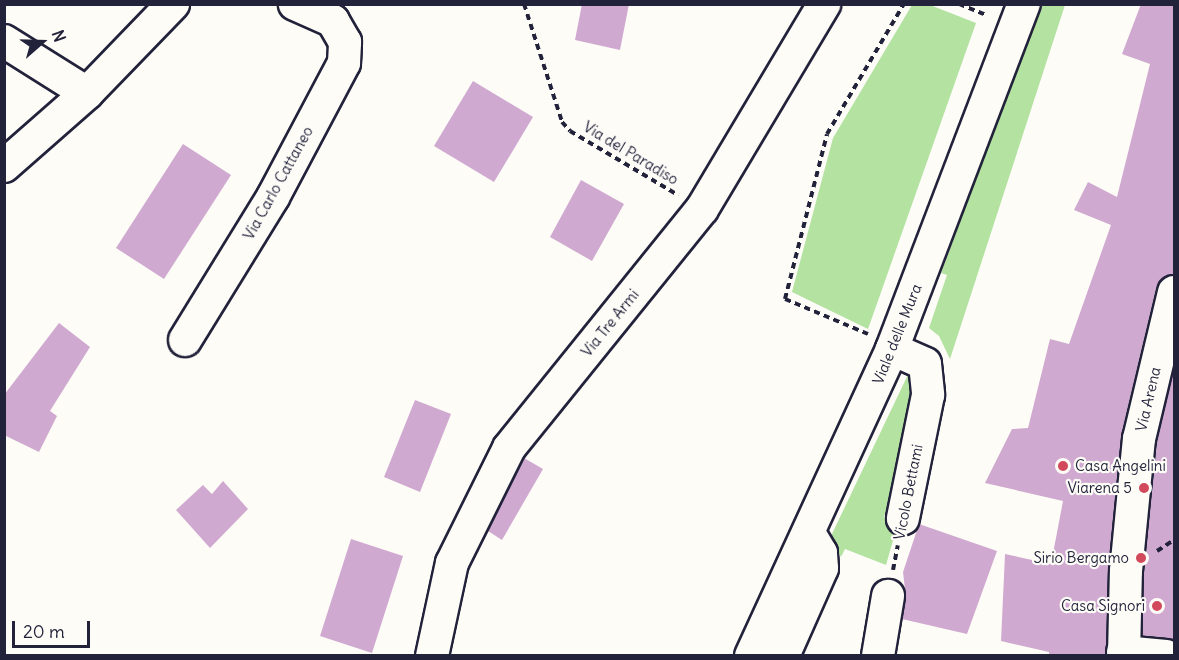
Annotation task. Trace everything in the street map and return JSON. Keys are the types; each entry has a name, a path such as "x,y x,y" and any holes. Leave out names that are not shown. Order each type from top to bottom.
{"street":[{"path":"4,166 87,93 173,4"},
{"name":"Via Carlo Cattaneo","path":"185,340 273,197 344,63 345,42 337,13 295,4"},
{"name":"Via Tre Armi","path":"432,656 452,563 509,447 702,209 824,4"},
{"name":"Viale delle Mura","path":"751,656 810,535 877,337 1024,4"},
{"path":"4,42 87,93"},
{"name":"Via Arena","path":"1166,656 1124,654 1139,439 1174,292"},
{"name":"Vicolo Bettami","path":"877,337 925,364 928,395 903,518"},
{"path":"783,656 822,568 821,553 810,535"},
{"path":"878,656 888,596"}],"path":[{"name":"Via del Paradiso","path":"524,4 562,122 570,131 702,209"},
{"path":"877,337 785,299 827,134 904,4"},
{"path":"959,4 988,16"},
{"path":"984,27 990,10"},
{"name":"Vicolo Bettami","path":"888,596 903,518"}],"green space":[{"path":"912,5 930,5 976,23 868,329 792,292 833,138"},
{"path":"1041,5 1065,5 950,359 939,336 929,328 947,275 941,273"},
{"path":"914,362 924,373 884,517 896,530 886,565 845,549 841,557 831,536"}],"building":[{"path":"582,4 629,4 620,50 575,40"},
{"path":"1141,4 1174,4 1174,275 1161,279 1156,288 1121,435 1108,569 1106,656 1049,656 1049,652 1001,641 1005,554 1051,564 1063,501 985,483 1012,429 1028,428 1050,339 1069,344 1111,225 1074,210 1088,182 1117,197 1150,64 1122,54"},
{"path":"473,81 533,117 494,182 434,146"},
{"path":"183,144 231,175 164,279 116,248"},
{"path":"581,180 624,204 592,261 550,237"},
{"path":"59,323 90,347 50,411 57,416 39,452 4,435 4,395"},
{"path":"1174,368 1174,641 1142,636 1144,572 1157,442"},
{"path":"415,400 451,414 420,492 384,477"},
{"path":"524,458 543,469 502,540 488,531"},
{"path":"223,481 248,509 210,548 176,510 203,485 212,494"},
{"path":"919,524 997,551 967,634 902,619 906,598 903,572"},
{"path":"351,539 403,556 372,653 320,636"}],"place":[{"name":"Casa Angelini","path":"1063,466"},
{"name":"Viarena 5","path":"1144,488"},
{"name":"Sirio Bergamo","path":"1141,558"},
{"name":"Casa Signori","path":"1157,606"}]}
